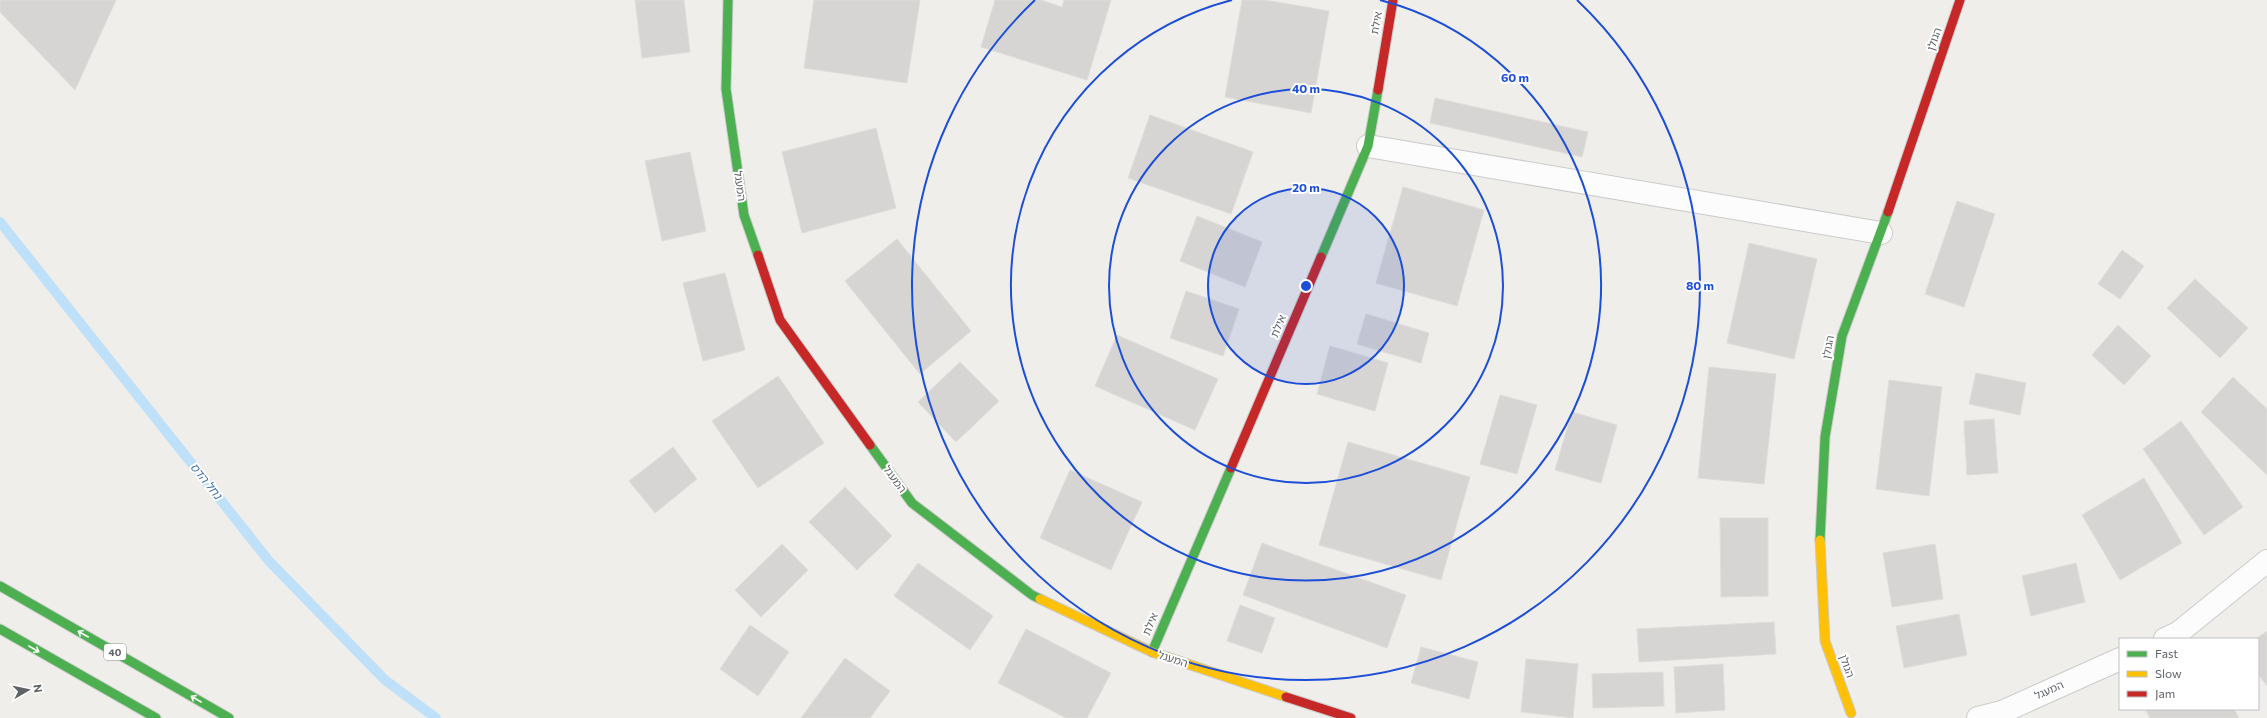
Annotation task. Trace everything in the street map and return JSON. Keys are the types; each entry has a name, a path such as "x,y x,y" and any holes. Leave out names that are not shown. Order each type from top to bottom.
{"main road":[{"name":"המעגל","path":"728,0 726,89 744,215 780,320 912,503 1032,595 1152,652 1351,718"},
{"name":"אילת","path":"1152,652 1368,146 1392,0"},
{"name":"הגולן","path":"1853,716 1825,641 1820,548 1826,437 1842,336 1881,233 1960,0"},
{"name":"40","path":"0,586 229,718"},
{"path":"0,630 156,718"}],"street":[{"path":"1368,146 1881,233"},
{"path":"2167,638 2178,633 2267,561"},
{"name":"המעגל","path":"1978,718 2002,712 2119,659"}],"building":[{"path":"0,0 116,0 75,90 0,12"},
{"path":"635,0 684,0 690,52 642,58"},
{"path":"814,0 920,0 907,83 804,68"},
{"path":"995,0 1041,0 1062,7 1064,0 1111,0 1087,80 981,47"},
{"path":"1242,0 1265,0 1329,11 1311,113 1225,97"},
{"path":"1435,98 1588,132 1582,157 1430,123"},
{"path":"1150,115 1253,152 1231,214 1128,178"},
{"path":"876,128 896,208 802,233 782,152"},
{"path":"690,152 706,231 662,241 645,161"},
{"path":"1403,187 1484,210 1457,306 1376,283"},
{"path":"1957,201 1995,214 1964,307 1925,294"},
{"path":"1197,216 1262,242 1245,287 1180,261"},
{"path":"897,239 971,331 920,374 845,281"},
{"path":"1749,243 1817,259 1794,359 1727,343"},
{"path":"2122,250 2144,266 2120,299 2098,284"},
{"path":"725,273 745,350 703,361 683,283"},
{"path":"2195,279 2248,328 2220,358 2167,308"},
{"path":"1186,291 1239,309 1223,356 1170,338"},
{"path":"1366,314 1429,333 1421,363 1357,344"},
{"path":"2118,325 2151,356 2124,385 2092,355"},
{"path":"1117,335 1218,379 1195,430 1095,386"},
{"path":"1330,346 1388,363 1375,411 1317,394"},
{"path":"960,362 999,401 956,442 918,402"},
{"path":"1709,367 1776,374 1764,484 1698,478"},
{"path":"1976,373 2026,383 2020,415 1969,404"},
{"path":"778,376 824,443 758,488 712,421"},
{"path":"2233,377 2267,409 2267,475 2201,412"},
{"path":"1889,380 1942,387 1929,496 1876,489"},
{"path":"1500,395 1537,405 1517,474 1480,464"},
{"path":"1572,412 1617,425 1601,483 1555,470"},
{"path":"1994,419 1998,473 1967,475 1964,421"},
{"path":"2181,421 2243,507 2204,535 2143,449"},
{"path":"1348,442 1470,477 1441,580 1319,545"},
{"path":"673,447 697,479 655,513 629,481"},
{"path":"1070,470 1142,502 1111,570 1040,538"},
{"path":"2144,478 2182,543 2120,580 2082,515"},
{"path":"845,487 892,536 857,570 809,522"},
{"path":"1720,518 1768,518 1768,596 1721,597"},
{"path":"1262,543 1406,595 1387,648 1243,595"},
{"path":"782,544 808,570 761,617 735,590"},
{"path":"1935,544 1943,599 1892,607 1883,553"},
{"path":"918,563 993,616 970,650 894,596"},
{"path":"2076,563 2085,602 2031,616 2022,576"},
{"path":"1240,605 1275,618 1262,653 1227,641"},
{"path":"1959,614 1967,655 1904,668 1896,626"},
{"path":"1774,622 1776,654 1639,662 1637,629"},
{"path":"750,625 789,652 758,696 720,669"},
{"path":"1026,629 1111,673 1087,718 1066,718 998,683"},
{"path":"2267,631 2267,686 2259,675 2259,638 2257,638"},
{"path":"1421,647 1478,662 1469,699 1411,683"},
{"path":"845,658 890,691 870,718 801,718"},
{"path":"1526,659 1578,664 1573,718 1521,712"},
{"path":"1723,664 1725,710 1676,713 1674,667"},
{"path":"1663,672 1664,706 1593,708 1592,674"},
{"path":"2146,710 2235,710 2239,718 2150,718"}],"waterway":[{"name":"נחל הדס","path":"0,222 269,561 385,680 436,718"}],"traffic: fast":[{"path":"728,0 726,89 744,215 758,255"},
{"path":"1321,257 1368,146 1378,90"},
{"path":"1820,540 1825,437 1842,336 1888,212"},
{"path":"870,445 912,503 1032,595 1040,599"},
{"path":"1152,652 1231,468"},
{"path":"0,586 229,718"},
{"path":"0,629 156,718"}],"traffic: slow":[{"path":"1820,540 1825,641 1851,713"},
{"path":"1040,599 1152,652 1286,697"}],"traffic: jam":[{"path":"1378,90 1393,0"},
{"path":"1888,212 1960,0"},
{"path":"758,255 780,320 870,445"},
{"path":"1231,468 1321,257"},
{"path":"1286,697 1351,718"}]}
